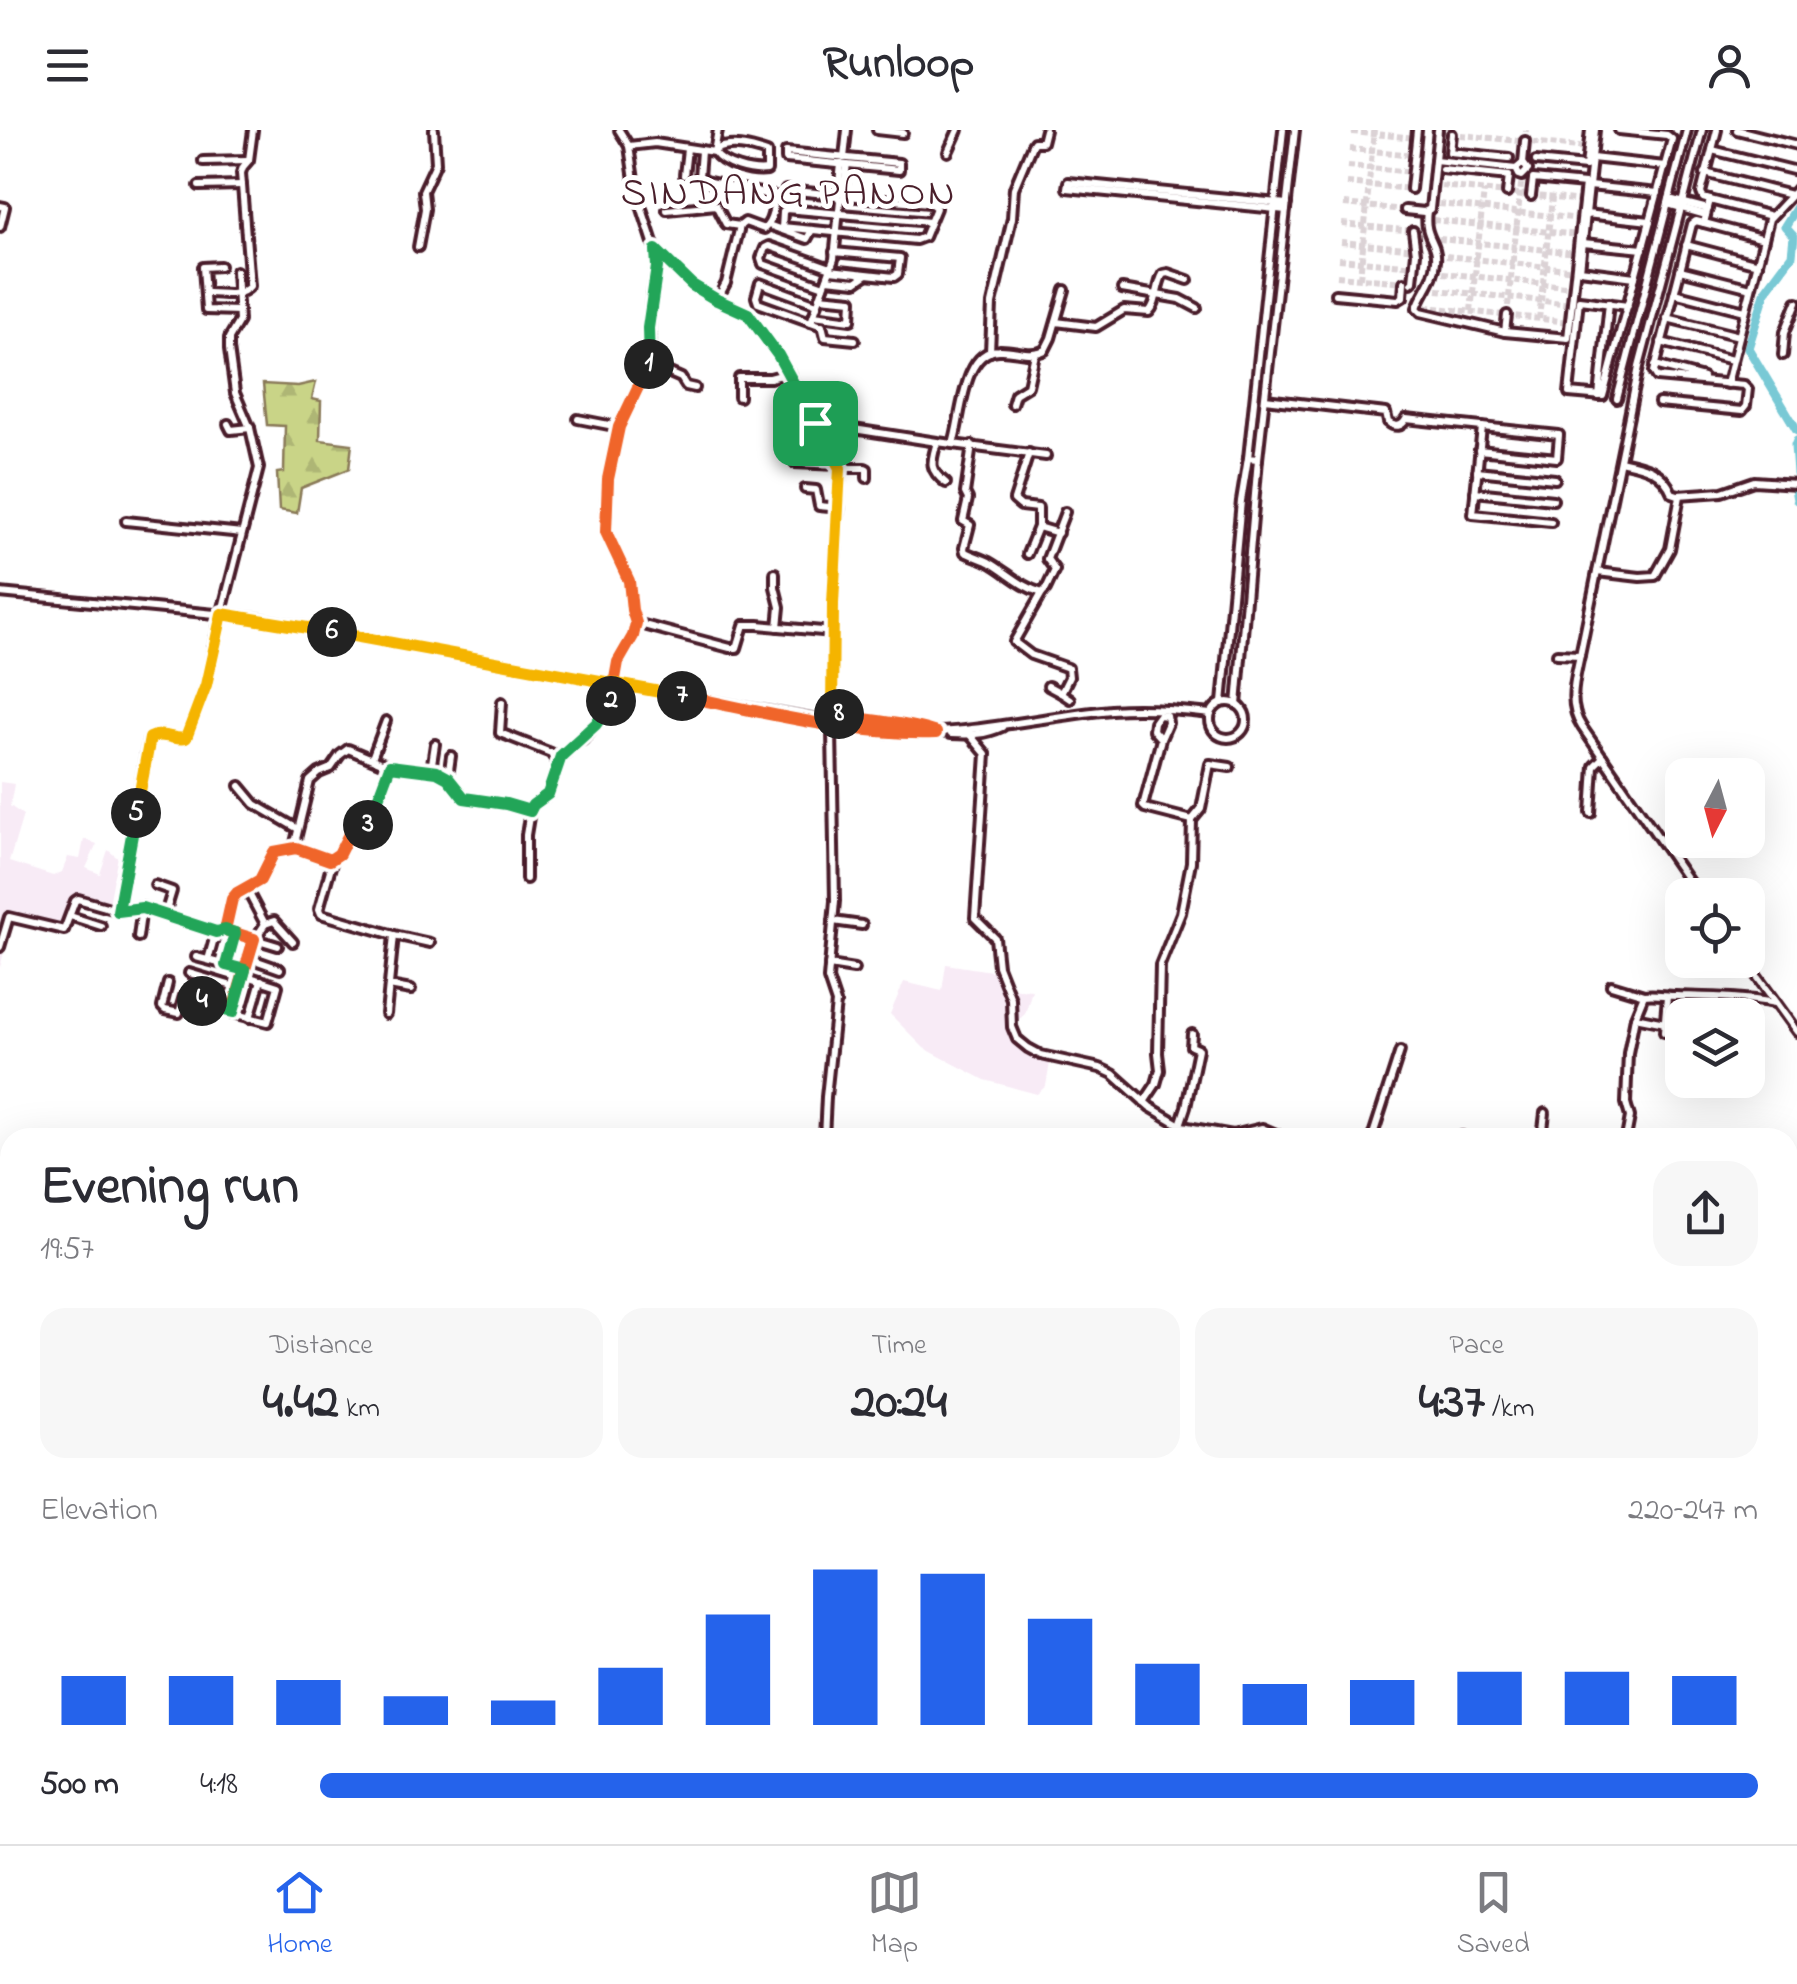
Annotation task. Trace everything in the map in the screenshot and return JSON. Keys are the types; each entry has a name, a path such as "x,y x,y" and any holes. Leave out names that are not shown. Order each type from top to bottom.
{"street":[{"path":"206,293 238,294 248,290 242,185 253,130"},
{"path":"418,246 425,208 422,190 436,162 434,130"},
{"path":"526,879 530,811 548,794 565,753 608,708 618,662 636,623 629,581 606,532 608,479 619,427 649,364 648,328 657,267 656,250 635,187 629,146 619,130"},
{"path":"629,146 651,143 701,151 714,151 725,145 736,146 767,152 767,171 754,171 721,160 714,151 718,130"},
{"path":"877,130 903,133"},
{"path":"948,152 958,130"},
{"path":"990,352 992,304 1012,218 1014,188 1032,145 1042,142 1045,130"},
{"path":"1222,703 1283,130"},
{"path":"1237,704 1222,703 1211,714 1214,732 1232,737 1246,722 1237,704 1258,459 1294,130"},
{"path":"1412,189 1417,130"},
{"path":"1438,130 1431,204 1425,225 1437,255 1433,277 1417,306 1422,312 1505,332 1568,338 1585,184 1533,179 1531,196"},
{"path":"1593,130 1580,270 1635,277"},
{"path":"1536,161 1586,166 1593,130"},
{"path":"1619,130 1665,134 1672,139 1628,306 1603,396 1569,393 1579,300 1628,306"},
{"path":"1616,399 1688,130"},
{"path":"1686,878 1575,716 1574,686 1639,367 1686,206 1702,130"},
{"path":"1717,130 1701,196 1772,216"},
{"path":"1737,130 1797,145"},
{"path":"850,131 834,252 817,320 825,338 856,340"},
{"path":"1452,134 1450,152 1509,158"},
{"path":"1435,160 1519,166 1525,141"},
{"path":"684,175 687,149"},
{"path":"1712,150 1797,171"},
{"path":"701,151 699,176 705,180 774,196 772,218 766,229 745,222 740,226 726,283 717,300"},
{"path":"814,158 899,166"},
{"path":"1592,158 1665,166"},
{"path":"204,161 249,160"},
{"path":"1442,169 1509,176 1507,193"},
{"path":"1706,173 1794,192"},
{"path":"199,186 242,185"},
{"path":"1068,185 1286,207"},
{"path":"1589,186 1658,194"},
{"path":"772,226 807,239 812,230 916,240 924,237 936,208 930,203 786,190"},
{"path":"1727,384 1772,216 1794,192"},
{"path":"1659,403 1742,411 1746,406 1748,389 1744,386 1654,375 1692,224 1706,216 1710,200"},
{"path":"1668,202 1764,239"},
{"path":"668,210 716,205 724,222 740,226"},
{"path":"0,227 2,206"},
{"path":"782,229 786,209 930,222"},
{"path":"1404,210 1428,211"},
{"path":"1586,214 1650,222"},
{"path":"1335,294 1402,298 1416,254 1413,231"},
{"path":"1583,243 1642,249"},
{"path":"1686,244 1758,264"},
{"path":"828,276 769,246 761,258 763,264 856,282 867,274 897,276 900,258 834,252"},
{"path":"656,250 692,285 748,314 789,372 840,466 832,712 836,884 828,979 836,1003 825,1128"},
{"path":"220,266 204,267 206,310 239,311"},
{"path":"118,911 148,740 158,734 186,738 206,685 258,468 250,428 235,393 229,349 231,330 238,324 236,270"},
{"path":"1680,270 1751,288"},
{"path":"1056,322 1096,327 1124,310 1149,312 1165,273 1188,280"},
{"path":"760,284 819,300 852,300 851,320 817,320 758,304 756,298 760,284"},
{"path":"679,288 692,285"},
{"path":"1122,289 1184,300 1196,308"},
{"path":"954,444 964,390 974,366 990,352 1042,352 1049,345 1065,290"},
{"path":"1674,294 1745,311"},
{"path":"1783,356 1785,332 1797,302"},
{"path":"1599,396 1609,303"},
{"path":"1505,332 1507,315"},
{"path":"1667,318 1739,336"},
{"path":"1785,332 1796,335"},
{"path":"1661,342 1732,360"},
{"path":"1012,404 1015,394 1028,386 1035,354"},
{"path":"649,364 694,388"},
{"path":"1655,366 1727,384"},
{"path":"739,397 739,378 770,378 789,372"},
{"path":"1266,400 1386,414 1388,422 1396,426 1406,419 1560,435 1557,458 1479,450"},
{"path":"578,418 619,427"},
{"path":"815,423 1046,456"},
{"path":"228,424 231,430 250,428"},
{"path":"1482,426 1472,514 1550,522"},
{"path":"936,442 932,468 946,483"},
{"path":"972,445 964,493 968,499 964,521 970,527 964,551 1042,593"},
{"path":"1028,554 1038,526 1038,508 1022,506 1014,500 1029,453"},
{"path":"1248,458 1258,459"},
{"path":"1620,460 1660,474 1672,493 1680,495 1722,492 1754,481 1797,484"},
{"path":"795,463 865,468 867,478"},
{"path":"1477,471 1555,480"},
{"path":"806,490 816,490 819,506 840,508"},
{"path":"1475,492 1553,500"},
{"path":"1597,572 1655,574 1670,549 1680,495"},
{"path":"1061,693 1069,677 1068,668 1031,655 1014,642 1054,570 1047,559 1066,512"},
{"path":"126,521 242,533"},
{"path":"1038,526 1058,533"},
{"path":"776,573 778,628"},
{"path":"0,593 256,618 882,732 970,735 989,733 1009,724"},
{"path":"636,623 730,648 737,648 744,625 833,632"},
{"path":"1557,654 1580,655"},
{"path":"1048,686 1070,699"},
{"path":"502,702 500,733 551,753 558,763"},
{"path":"832,712 936,733 1123,709 1211,714"},
{"path":"372,758 386,720"},
{"path":"970,735 986,754 975,918 995,938 998,966 1011,999 1012,1027 1017,1039 1041,1055 1113,1074 1144,1102 1188,1128"},
{"path":"1161,739 1142,806 1192,820"},
{"path":"431,770 435,744"},
{"path":"296,848 310,781 331,768 348,749 390,766 431,770 448,778 464,798 530,811"},
{"path":"448,778 452,756"},
{"path":"1591,813 1594,766 1603,757"},
{"path":"1144,1102 1159,1078 1160,965 1181,914 1191,862 1192,820 1201,809 1210,764 1230,767"},
{"path":"330,860 339,854 348,836 364,837 390,766"},
{"path":"240,786 255,804 298,829"},
{"path":"225,930 232,899 260,880 276,850 296,848 330,860"},
{"path":"330,860 332,866 319,912 430,943"},
{"path":"156,885 172,891 165,914"},
{"path":"247,890 265,924"},
{"path":"0,947 9,917 64,930 78,898 118,911 142,908 216,932 225,930 278,946"},
{"path":"138,938 142,908"},
{"path":"70,916 102,926"},
{"path":"234,1009 254,939 265,924 274,921 293,942"},
{"path":"833,921 862,926"},
{"path":"226,965 235,933"},
{"path":"208,960 215,935"},
{"path":"386,1014 394,935"},
{"path":"168,983 162,1006 165,1010 181,1014 185,994 268,1022 278,987 196,957"},
{"path":"249,958 280,969"},
{"path":"829,965 854,969"},
{"path":"189,973 239,988"},
{"path":"1758,978 1797,1032"},
{"path":"250,1018 261,980"},
{"path":"1610,984 1644,994 1750,998 1776,1003"},
{"path":"389,986 411,990"},
{"path":"1628,1128 1628,1053 1644,994"},
{"path":"1635,1017 1665,1028 1667,996"},
{"path":"1180,1125 1198,1049 1191,1046 1192,1034"},
{"path":"1375,1128 1400,1052"},
{"path":"1543,1128 1545,1113"}],"shaded area":[{"path":"0,782 14,784 10,806 23,815 9,862 53,876 62,872 68,857 80,859 84,839 97,844 86,868 100,874 108,850 119,859 113,879 124,883 119,910 78,897 66,934 11,923 0,968"},
{"path":"946,964 1004,973 1009,988 1032,990 1025,1014 1015,1023 1030,1047 1051,1057 1046,1086 1037,1094 985,1080 924,1048 890,1014 904,982 942,991"}],"green space":[{"path":"316,382 312,399 321,401 320,440 352,444 349,469 301,488 297,513 279,510 277,473 284,472 285,426 267,425 263,384 298,386"}],"waterway":[{"path":"1797,207 1785,226 1794,236 1792,255 1766,290 1748,348 1797,430"},
{"path":"1797,440 1797,473"},
{"path":"1797,478 1797,500"}],"tunnel":[{"path":"1360,278 1374,130"},
{"path":"1525,141 1526,130"},
{"path":"1352,132 1416,138"},
{"path":"1452,134 1588,148"},
{"path":"1350,149 1415,155"},
{"path":"1348,166 1413,172"},
{"path":"1507,315 1522,176"},
{"path":"1347,183 1411,189"},
{"path":"1441,186 1583,201"},
{"path":"1471,311 1484,191"},
{"path":"1539,319 1552,198"},
{"path":"1344,204 1405,210"},
{"path":"1439,204 1581,219"},
{"path":"1433,220 1579,235"},
{"path":"1342,224 1413,231"},
{"path":"1430,238 1577,253"},
{"path":"1341,242 1416,249"},
{"path":"1437,255 1576,270"},
{"path":"1339,259 1415,266"},
{"path":"1434,272 1574,287"},
{"path":"1337,276 1406,282"},
{"path":"1428,289 1572,304"},
{"path":"1417,306 1570,322"}],"district":[{"name":"SINDANG PANON","path":"789,190"}],"route":[{"path":"815,423 789,372 748,314 692,285 656,250 648,328 649,364 619,427 606,505 606,532 629,581 636,623 618,662 615,684 613,696 608,708 582,739 561,756 548,794 530,811 464,798 448,778 431,770 390,766 364,837 348,836 339,854 330,860 296,848 276,850 263,877 232,899 225,930 235,933 254,939 253,944 234,1006 203,998 202,1004 233,1012 234,1006 239,988 245,970 226,965 235,933 216,932 142,908 118,911 148,740 158,734 186,738 206,685 222,614 548,671 615,684 832,724 855,729 936,733 832,712 840,468 815,423"}]}
